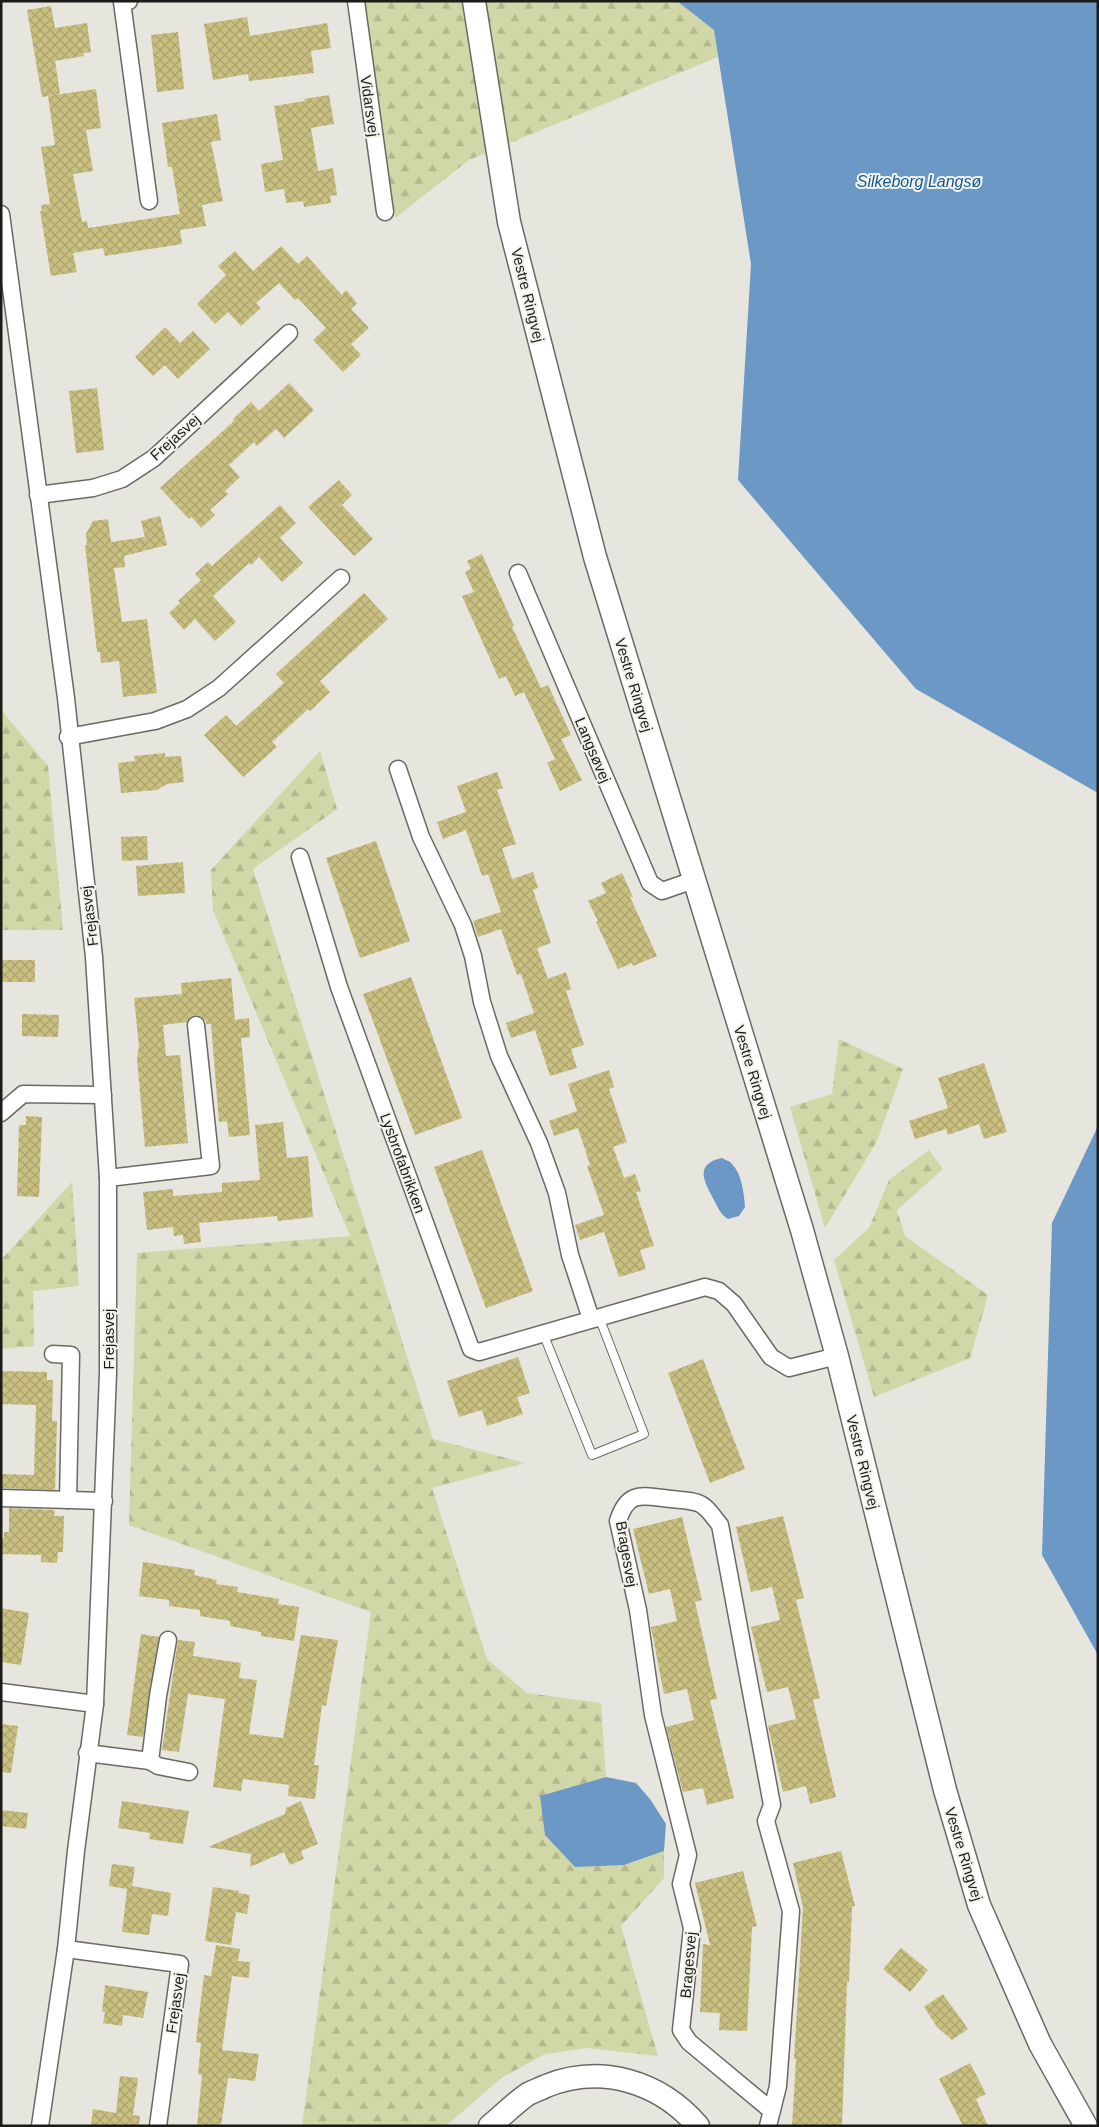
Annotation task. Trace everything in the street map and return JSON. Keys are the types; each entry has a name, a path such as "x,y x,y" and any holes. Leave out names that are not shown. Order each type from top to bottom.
{"main road":[{"name":"Vestre Ringvej","path":"474,1 509,222 595,557 802,1230 837,1356 945,1790 979,1905 1040,2044 1086,2126"},
{"path":"490,2126 529,2094 565,2079 593,2075 625,2079 654,2090 698,2126"}],"street":[{"path":"129,1 122,2 149,201"},
{"name":"Vidarsvej","path":"356,1 385,212"},
{"name":"Frejasvej","path":"1,214 66,698 68,737 94,957 108,1178 108,1373 94,1704 66,1949 40,2126"},
{"name":"Frejasvej","path":"38,495 100,486 122,479 154,458 289,333"},
{"name":"Langsøvej","path":"518,573 650,883 662,891 694,880"},
{"path":"68,737 155,721 187,709 219,688 341,578"},
{"path":"398,769 421,837 463,925 473,956 482,1002 499,1056 539,1143 557,1193 570,1255 595,1318"},
{"name":"Lysbrofabrikken","path":"300,857 339,987 471,1349 479,1352 705,1287 719,1291 734,1304 771,1357 789,1368 837,1356"},
{"path":"108,1178 211,1166 196,1025"},
{"path":"1,1113 23,1094 104,1095"},
{"path":"53,1354 71,1355 68,1500"},
{"name":"Bragesvej","path":"640,1495 699,1503 712,1514 720,1525 772,1805 766,1821 791,1911 778,2086 770,2119 689,2042 681,2030 692,1928 681,1884 688,1855 653,1715 638,1610 618,1521 622,1509 629,1500 640,1495"},
{"path":"1,1498 104,1501"},
{"path":"150,1761 158,1696 168,1640"},
{"path":"1,1692 94,1704"},
{"path":"87,1753 150,1761 158,1766 189,1772"},
{"name":"Frejasvej","path":"66,1949 180,1964 158,2126"}],"lane":[{"path":"543,1333 592,1455 644,1434 595,1318"}],"green space":[{"path":"361,1 677,1 714,30 718,57 469,160 395,218"},
{"path":"1,710 48,766 63,930 1,930"},
{"path":"320,751 337,809 253,869 433,1439 525,1463 432,1488 487,1659 527,1693 601,1703 606,1777 541,1796 624,1865 664,1851 664,1878 621,1926 658,2056 588,2048 545,2054 501,2078 446,2126 302,2126 371,1612 129,1525 137,1253 350,1236 213,910 211,870"},
{"path":"839,1039 903,1069 877,1141 825,1228 790,1107 832,1094"},
{"path":"929,1150 943,1169 897,1210 905,1236 988,1295 970,1358 874,1397 834,1260 869,1228 889,1180"},
{"path":"72,1182 79,1286 33,1291 34,1346 1,1349 1,1260"}],"water":[{"name":"Silkeborg Langsø","path":"677,1 1098,1 1098,793 916,689 738,480 751,264 714,30"},
{"path":"1098,1126 1098,1655 1042,1555 1052,1223"},
{"path":"722,1158 731,1163 738,1173 745,1202 745,1207 739,1216 728,1219 718,1208 707,1187 704,1175 704,1169 707,1165"},
{"path":"606,1777 636,1783 650,1799 666,1824 664,1851 624,1865 575,1867 545,1835 540,1796"}],"building":[{"path":"51,6 55,28 87,23 91,52 83,53 84,56 55,61 60,94 42,97 27,10"},
{"path":"247,17 250,36 327,23 331,48 311,51 314,73 249,81 248,74 213,80 204,24"},
{"path":"178,32 184,89 157,92 151,35"},
{"path":"96,89 101,128 86,130 93,171 73,174 82,222 87,221 88,228 180,214 172,167 168,167 162,123 217,114 221,140 211,142 223,201 202,205 206,226 180,230 182,244 105,256 103,248 73,253 77,272 51,276 40,211 42,211 41,205 50,204 41,147 55,145 48,96"},
{"path":"329,95 334,124 311,128 318,171 333,168 337,195 330,196 331,203 304,207 303,201 286,203 284,189 265,192 261,164 283,160 274,106"},
{"path":"281,246 298,264 307,256 342,295 346,290 357,303 351,309 369,328 351,344 361,355 343,372 313,340 326,328 298,298 295,300 279,283 256,303 261,308 241,326 228,312 215,324 197,304 226,275 218,266 235,251 253,271"},
{"path":"165,327 180,343 193,331 210,349 178,379 165,365 153,376 135,357"},
{"path":"289,383 314,410 284,438 276,429 257,446 254,442 229,465 240,477 225,491 228,494 210,510 215,515 201,528 192,517 189,519 160,488 234,421 233,419 251,402 259,411"},
{"path":"97,388 104,450 76,453 69,391"},
{"path":"339,480 352,495 342,505 373,539 354,556 308,507"},
{"path":"280,505 296,523 280,538 303,563 282,582 259,557 251,565 249,563 213,596 236,622 215,641 195,619 184,630 169,613 180,603 178,601 201,580 195,574 208,562 212,566"},
{"path":"160,516 167,545 124,556 125,567 114,568 122,622 147,619 157,693 123,697 119,661 101,663 100,652 97,652 85,545 87,545 86,534 93,521 108,519 111,542 145,537 141,521"},
{"path":"482,554 514,626 512,627 541,688 548,685 571,735 561,739 582,780 560,791 547,763 555,759 524,692 515,696 506,676 499,679 462,596 474,592 465,572 471,569 467,561"},
{"path":"364,593 388,619 320,681 330,692 272,742 277,747 243,777 204,735 226,715 236,726 284,683 276,674"},
{"path":"165,753 165,757 181,756 184,782 167,784 157,790 121,793 118,763 135,761 134,756"},
{"path":"497,772 503,788 497,790 516,844 502,848 512,879 533,872 538,888 533,890 551,943 537,948 548,979 566,972 571,989 566,991 584,1045 571,1049 577,1068 550,1076 535,1030 511,1038 506,1023 534,1013 521,974 517,975 501,929 478,937 473,921 501,912 488,874 482,876 466,830 443,839 437,822 466,812 457,786"},
{"path":"147,836 148,860 122,861 121,837"},
{"path":"376,841 410,941 360,958 326,858"},
{"path":"183,862 185,893 138,896 136,866"},
{"path":"622,873 633,897 630,897 657,956 633,966 632,963 618,969 588,901 606,893 601,883"},
{"path":"1,960 35,960 35,982 1,982"},
{"path":"411,977 462,1118 415,1135 363,994"},
{"path":"231,978 235,1020 249,1018 250,1037 241,1038 250,1135 229,1137 227,1121 219,1122 211,1024 206,1024 206,1021 200,1016 194,1015 187,1022 163,1025 166,1056 180,1055 188,1143 145,1147 134,998 182,994 181,983"},
{"path":"22,1014 59,1015 58,1037 22,1036"},
{"path":"984,1063 1007,1132 984,1139 979,1124 948,1135 946,1129 915,1139 909,1121 948,1108 938,1078"},
{"path":"609,1070 614,1087 609,1089 627,1142 613,1147 624,1178 635,1174 641,1191 636,1192 654,1246 640,1250 646,1269 619,1277 604,1232 580,1240 575,1225 604,1215 587,1166 590,1165 578,1128 554,1136 549,1121 577,1111 568,1084"},
{"path":"26,1116 42,1117 39,1197 17,1196 19,1125 26,1125"},
{"path":"283,1122 287,1158 308,1156 313,1217 278,1221 277,1216 199,1223 201,1242 184,1244 183,1235 174,1236 173,1227 147,1230 143,1192 173,1189 173,1196 222,1192 222,1183 260,1180 255,1125"},
{"path":"482,1150 533,1291 486,1308 434,1167"},
{"path":"518,1357 530,1393 517,1397 523,1414 487,1426 482,1410 459,1417 447,1381"},
{"path":"703,1359 745,1469 710,1483 668,1373"},
{"path":"1,1371 47,1372 47,1380 53,1380 52,1421 57,1421 55,1490 1,1488 1,1474 34,1475 36,1405 1,1404"},
{"path":"9,1508 55,1510 54,1516 64,1516 63,1552 58,1552 57,1563 41,1562 41,1555 1,1554 1,1538 4,1538 4,1532 9,1532"},
{"path":"783,1516 804,1598 796,1600 820,1698 813,1700 836,1797 810,1804 806,1786 783,1792 768,1726 796,1719 788,1687 767,1692 751,1627 780,1620 772,1587 751,1592 736,1527"},
{"path":"682,1517 702,1600 695,1602 717,1699 710,1700 734,1798 707,1805 703,1788 683,1792 666,1727 694,1720 687,1689 664,1694 651,1627 677,1621 670,1589 649,1594 633,1529"},
{"path":"143,1562 195,1570 194,1575 217,1580 216,1584 238,1587 237,1592 279,1599 278,1604 299,1607 294,1641 261,1636 261,1632 230,1626 230,1621 200,1616 200,1610 169,1606 169,1600 139,1596"},
{"path":"1,1608 29,1613 21,1665 1,1662"},
{"path":"141,1634 159,1637 143,1737 127,1735"},
{"path":"301,1635 338,1640 326,1706 322,1705 314,1765 319,1765 315,1799 288,1796 289,1785 243,1779 241,1791 213,1787 225,1699 188,1694 179,1752 162,1750 178,1640 195,1642 193,1656 241,1663 239,1678 257,1680 249,1734 283,1738"},
{"path":"1,1724 18,1726 11,1773 1,1772"},
{"path":"122,1801 189,1811 183,1844 149,1839 150,1833 118,1828"},
{"path":"301,1801 318,1844 301,1851 304,1859 290,1865 284,1852 250,1867 251,1854 208,1847 285,1814 286,1808"},
{"path":"1,1810 28,1813 26,1829 1,1826"},
{"path":"841,1851 855,1906 852,1907 849,1982 847,1982 842,2126 792,2126 803,1907 793,1863"},
{"path":"112,1864 135,1867 132,1886 171,1893 168,1916 152,1914 149,1935 122,1932 127,1889 109,1886"},
{"path":"743,1871 757,1926 752,1927 747,2031 719,2030 720,2013 700,2012 703,1944 710,1945 695,1883"},
{"path":"213,1887 239,1891 238,1893 250,1895 247,1914 236,1912 231,1945 205,1941"},
{"path":"216,1945 240,1949 238,1961 250,1962 249,1978 232,1976 222,2050 259,2054 255,2081 228,2078 221,2126 197,2126 202,2075 198,2074 201,2043 196,2042 204,1975 211,1976"},
{"path":"901,1948 928,1970 910,1992 883,1969"},
{"path":"105,1985 148,1992 143,2018 123,2015 122,2026 103,2023 105,2012 102,2012"},
{"path":"943,1994 968,2029 952,2040 937,2027 924,2007"},
{"path":"970,2063 986,2094 976,2099 988,2126 963,2126 939,2079"},
{"path":"120,2076 138,2078 133,2115 140,2116 139,2126 91,2126 93,2109 116,2113"}]}
